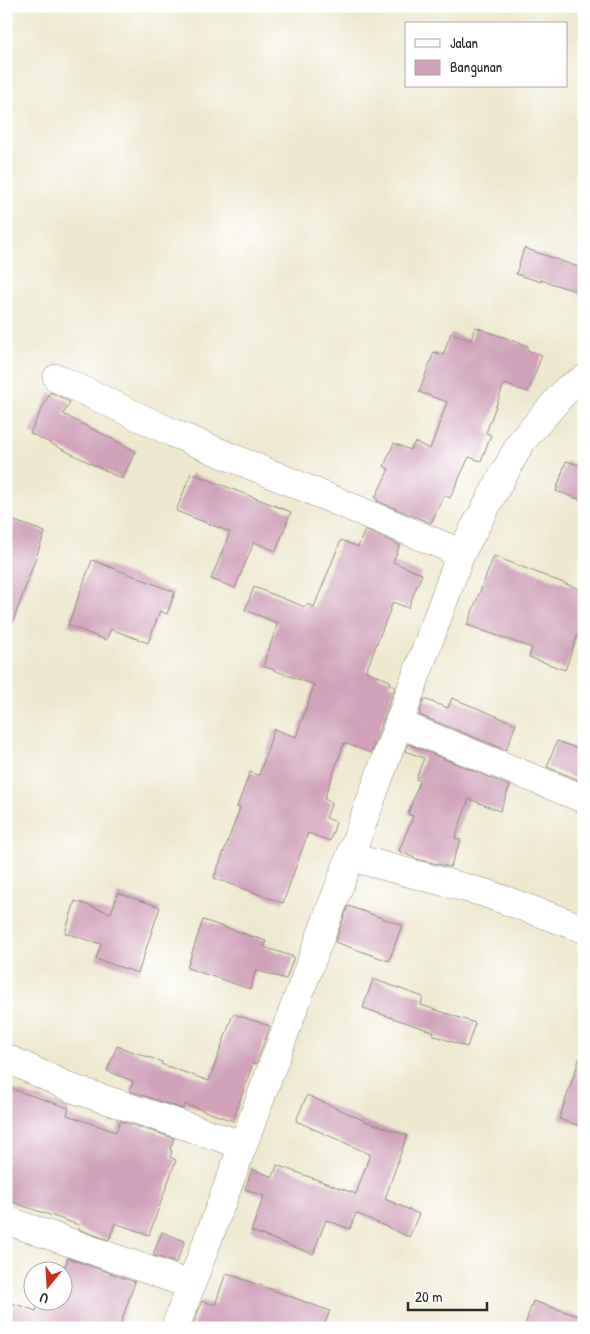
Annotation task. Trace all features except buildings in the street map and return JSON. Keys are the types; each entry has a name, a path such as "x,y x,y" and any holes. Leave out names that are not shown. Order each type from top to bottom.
{"street":[{"path":"57,378 173,433 461,554"},
{"path":"175,1328 400,724 461,554 521,442 567,389 584,379"},
{"path":"400,724 584,799"},
{"path":"350,857 485,893 584,929"},
{"path":"6,1058 71,1088 243,1145"},
{"path":"6,1220 191,1284"}]}
